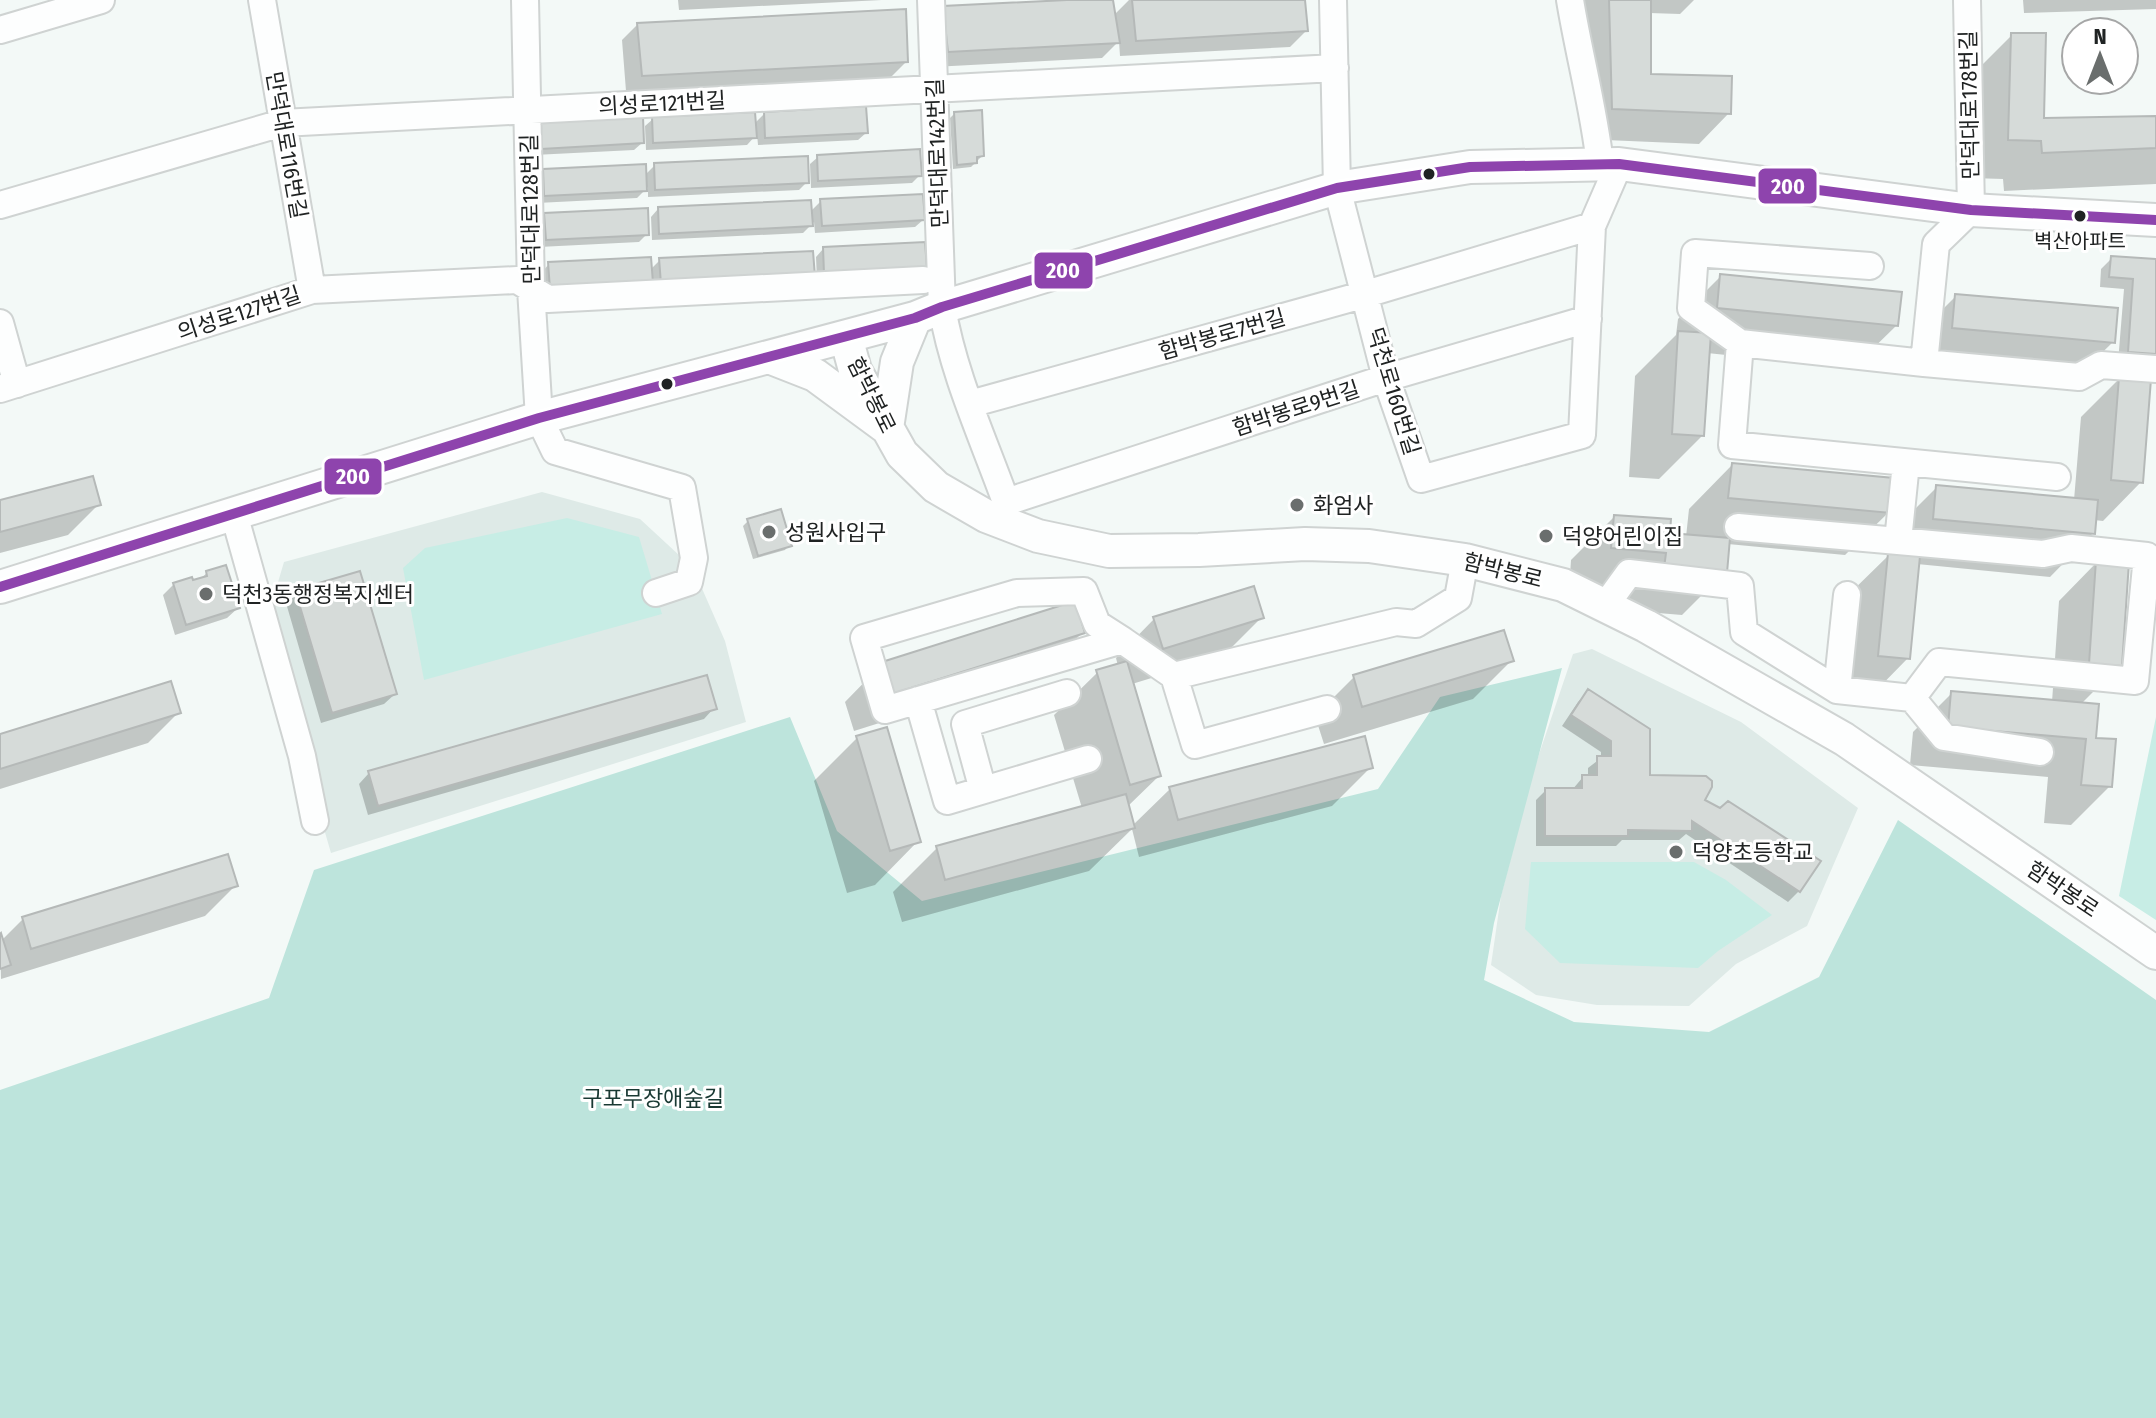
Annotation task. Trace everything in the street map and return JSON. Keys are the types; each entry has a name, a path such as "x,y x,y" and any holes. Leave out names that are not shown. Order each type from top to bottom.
{"main road":[{"path":"0,587 539,418 846,337 1337,188 1470,167 1609,164 1971,210 2156,220"},
{"path":"769,357 815,375 887,428 897,362 928,312"},
{"name":"함박봉로","path":"846,337 855,370 902,454 936,487 986,516 1005,512 1038,536 1109,551 1305,544 1369,546 1465,560 1563,585 1646,626 1844,739 2156,953"}],"street":[{"path":"0,30 101,0"},
{"name":"만덕대로116번길","path":"262,0 312,290"},
{"name":"만덕대로128번길","path":"525,0 531,289 539,418"},
{"name":"만덕대로142번길","path":"931,0 936,90 928,312 946,331 970,404"},
{"name":"덕천로160번길","path":"1333,0 1337,188 1386,378 1421,479 1582,435 1588,319"},
{"path":"1570,0 1596,132 1609,164 1592,226 1588,319"},
{"name":"만덕대로178번길","path":"1967,0 1971,210"},
{"name":"의성로121번길","path":"0,205 282,123 1335,68"},
{"path":"1924,363 1936,244 1971,210"},
{"name":"함박봉로7번길","path":"970,404 1366,294 1592,226"},
{"path":"1870,266 1695,253 1691,308 1740,343 2079,377 2101,365 2156,369"},
{"name":"의성로127번길","path":"9,387 312,290 517,280 548,299 923,280"},
{"name":"함박봉로9번길","path":"1005,512 1386,378 1588,319"},
{"path":"0,323 9,387"},
{"path":"1740,343 1732,445 2057,477"},
{"path":"970,404 1005,512"},
{"path":"539,418 555,451 682,488 694,558 689,582 656,593"},
{"path":"1898,541 1906,463"},
{"path":"234,514 302,756 315,821"},
{"path":"1738,527 2043,554 2071,548 2147,556 2135,681 1939,662 1912,698"},
{"path":"1174,676 1396,622 1416,624 1458,598 1465,560"},
{"path":"1605,606 1629,573 1740,586 1744,632 1837,690 1912,698 1944,737 2040,752"},
{"path":"1122,640 885,710 864,638 1017,593 1084,591 1097,624 1122,640 1174,676 1195,745 1327,709"},
{"path":"1837,690 1847,595"},
{"path":"983,790 965,724 1067,693"},
{"path":"918,700 947,801 1088,759"}],"shaded area":[{"path":"542,492 640,519 693,568 725,641 746,722 331,853 265,626 284,562"},
{"name":"덕양초등학교","path":"1592,649 1741,722 1858,808 1807,926 1736,964 1689,1006 1597,1005 1536,995 1491,965 1501,896 1533,772 1573,654"}],"green space":[{"path":"567,518 639,537 662,614 424,680 403,568 425,548"},
{"name":"구포무장애숲길","path":"1562,668 1494,923 1484,980 1574,1022 1709,1032 1819,977 1898,820 2156,1000 2156,1418 0,1418 0,1090 269,998 314,870 790,717 837,831 922,901 1378,789 1440,697"},
{"path":"2156,717 2156,920 2119,896"},
{"path":"1531,862 1694,862 1726,880 1772,915 1698,968 1560,963 1525,929"}],"building":[{"path":"1113,0 1120,43 948,52 943,6"},
{"path":"1132,0 1305,0 1308,31 1136,41"},
{"path":"1609,0 1651,0 1651,74 1732,76 1731,114 1612,109"},
{"path":"906,9 908,62 642,76 637,23"},
{"path":"2011,33 2046,33 2044,118 2156,116 2156,148 2042,153 2041,141 2008,140"},
{"path":"866,106 868,133 765,138 764,112"},
{"path":"982,110 984,156 977,157 977,163 957,165 954,112"},
{"path":"755,112 757,138 653,143 652,117"},
{"path":"643,117 644,143 541,149 540,122"},
{"path":"920,149 922,176 818,181 817,155"},
{"path":"808,156 809,183 655,190 654,163"},
{"path":"646,164 647,191 544,196 543,169"},
{"path":"923,194 925,220 822,226 820,199"},
{"path":"811,200 813,226 659,234 658,207"},
{"path":"648,208 649,235 546,240 544,213"},
{"path":"925,242 927,268 824,274 823,247"},
{"path":"813,251 815,277 661,284 659,258"},
{"path":"2111,256 2156,259 2156,354 2128,352 2133,279 2109,277"},
{"path":"651,257 653,283 550,289 548,262"},
{"path":"1720,274 1902,292 1898,326 1717,308"},
{"path":"1955,294 2118,308 2115,343 1952,328"},
{"path":"1678,331 1711,333 1704,436 1672,434"},
{"path":"2119,377 2151,379 2143,483 2111,480"},
{"path":"1732,463 1894,478 1891,513 1728,498"},
{"path":"93,476 101,505 0,532 0,500"},
{"path":"1936,485 2098,500 2095,534 1933,519"},
{"name":"성원사입구","path":"781,509 792,546 758,556 747,519"},
{"path":"1614,515 1671,519 1670,533 1730,538 1727,573 1664,568 1666,553 1611,548"},
{"path":"1888,553 1920,556 1910,659 1878,656"},
{"path":"2096,560 2129,562 2122,666 2089,664"},
{"path":"226,565 240,608 186,625 173,583 207,576 206,571"},
{"path":"360,571 397,694 332,713 295,590"},
{"path":"1254,586 1264,618 1163,649 1153,617"},
{"path":"1075,601 1085,633 892,694 882,662"},
{"path":"1504,630 1514,661 1362,707 1353,675"},
{"path":"1127,661 1161,776 1130,785 1096,670"},
{"path":"707,675 717,709 378,806 368,771"},
{"path":"171,681 181,713 0,769 0,734"},
{"path":"1588,689 1650,729 1650,775 1706,776 1712,781 1712,787 1705,800 1720,808 1728,801 1821,861 1800,892 1692,821 1692,831 1628,830 1628,836 1545,836 1545,788 1582,788 1582,775 1597,775 1597,756 1611,756 1611,741 1571,715"},
{"path":"1951,691 2099,704 2096,738 2116,739 2112,787 2081,785 2086,739 1948,727"},
{"path":"887,727 921,842 890,851 856,736"},
{"path":"1365,736 1373,768 1178,820 1169,787"},
{"path":"1126,794 1135,828 945,880 936,846"},
{"path":"228,854 238,886 31,949 22,917"},
{"path":"0,934 11,965 0,969"}],"transit line":[{"name":"200","path":"0,587 539,418 915,318 942,307 1337,188 1470,167 1619,164 1971,210 2156,220"}],"place":[{"name":"벽산아파트","path":"2080,216"},
{"name":"화엄사","path":"1297,505"},
{"name":"성원사입구","path":"769,532"},
{"name":"덕양어린이집","path":"1546,536"},
{"name":"덕천3동행정복지센터","path":"206,594"},
{"name":"덕양초등학교","path":"1676,852"}]}
